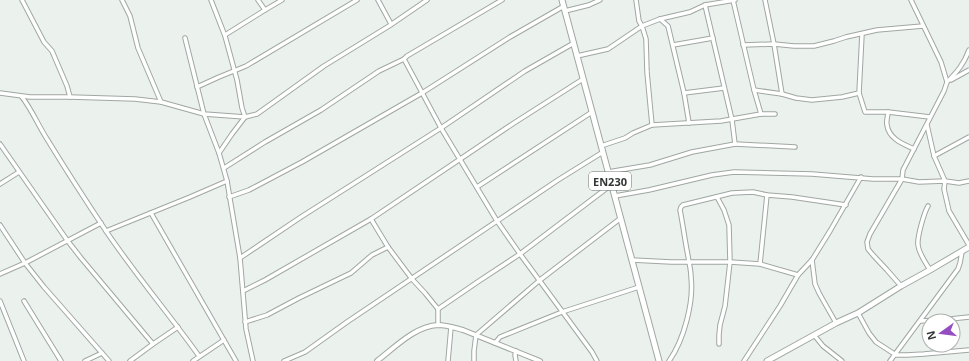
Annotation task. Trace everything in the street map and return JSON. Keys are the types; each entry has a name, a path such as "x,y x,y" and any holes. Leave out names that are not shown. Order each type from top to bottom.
{"main road":[{"name":"EN230","path":"564,6 659,361"},
{"path":"767,361 836,323 858,313 901,286 962,252 969,246"}],"street":[{"path":"22,0 44,42 52,51 67,86 70,97"},
{"path":"122,0 130,16 140,54 161,102"},
{"path":"212,0 225,35 245,117"},
{"path":"258,0 265,10"},
{"path":"225,35 282,0"},
{"path":"197,87 246,66 357,0"},
{"path":"378,0 391,24"},
{"path":"0,93 30,98 70,97 135,99 161,102 204,114 245,117 257,114 324,66 427,0"},
{"path":"224,168 264,142 321,110 379,71 404,59 502,0"},
{"path":"229,197 249,190 296,165 422,93 510,37 564,6 589,5 600,0"},
{"path":"636,0 639,21 646,39 647,72 652,125"},
{"path":"577,56 608,49 642,26 660,19 690,12 705,5 734,0 743,45 761,114"},
{"path":"765,0 782,94"},
{"path":"910,0 941,62 947,82"},
{"path":"705,5 732,120 736,144"},
{"path":"660,19 668,26 684,93 689,123"},
{"path":"743,45 774,44 814,46 877,30 923,26"},
{"path":"862,34 859,93 865,112 888,112 930,117"},
{"path":"185,38 204,114 219,153 227,181 240,258 246,322 253,361"},
{"path":"673,45 713,38"},
{"path":"240,258 525,71 574,43"},
{"path":"901,286 868,249 866,242 902,179 903,170 944,92 947,82 960,69 968,58 969,50"},
{"path":"404,59 440,128 497,221 597,361"},
{"path":"947,82 969,70"},
{"path":"243,291 371,219 514,123 583,79"},
{"path":"684,93 724,88"},
{"path":"754,90 812,100 842,98 859,93"},
{"path":"22,97 46,138 106,231 199,356"},
{"path":"477,187 592,112"},
{"path":"888,112 886,124 889,132 895,140 914,150"},
{"path":"284,361 305,352 602,149 633,133 652,125 732,120 761,114 775,114"},
{"path":"219,153 245,117"},
{"path":"927,124 934,156 945,181 944,189 949,211 969,246"},
{"path":"934,156 969,137"},
{"path":"0,144 67,240 153,344"},
{"path":"608,172 650,165 692,152 736,144 795,147"},
{"path":"0,184 19,172"},
{"path":"614,196 655,189 712,175 734,172 790,173 872,179 902,179 919,182 945,181 959,184 969,181"},
{"path":"744,361 798,276 812,260 846,205 861,177"},
{"path":"106,231 190,198 227,181"},
{"path":"438,309 520,254 612,185"},
{"path":"669,361 680,340 686,323 691,297 691,277 680,207 717,197 753,192 846,205"},
{"path":"760,264 767,195"},
{"path":"717,197 724,210 729,225 730,262 725,306 720,325 719,344"},
{"path":"928,206 923,218 917,244 921,255 930,270"},
{"path":"152,213 236,361"},
{"path":"474,361 476,335 540,280 621,218"},
{"path":"371,219 388,247 412,279 438,309 438,326"},
{"path":"0,274 25,263 101,223"},
{"path":"0,226 25,263 44,287 110,361"},
{"path":"246,322 267,315 351,273 372,255 388,247"},
{"path":"890,361 896,355 958,269 962,252"},
{"path":"632,260 760,264 798,276"},
{"path":"812,260 815,284 819,294 836,323"},
{"path":"495,343 500,337 562,312 639,287"},
{"path":"24,300 60,361"},
{"path":"0,301 24,361"},
{"path":"858,313 869,333 876,342 896,355 969,350"},
{"path":"920,321 969,317"},
{"path":"377,361 408,336 424,329 438,326 463,330 540,361"},
{"path":"130,361 178,327"},
{"path":"448,361 451,327"},
{"path":"814,335 823,346 842,361"},
{"path":"193,361 224,340"},
{"path":"516,351 516,361"},
{"path":"85,361 102,352"},
{"path":"905,355 906,361"}]}
